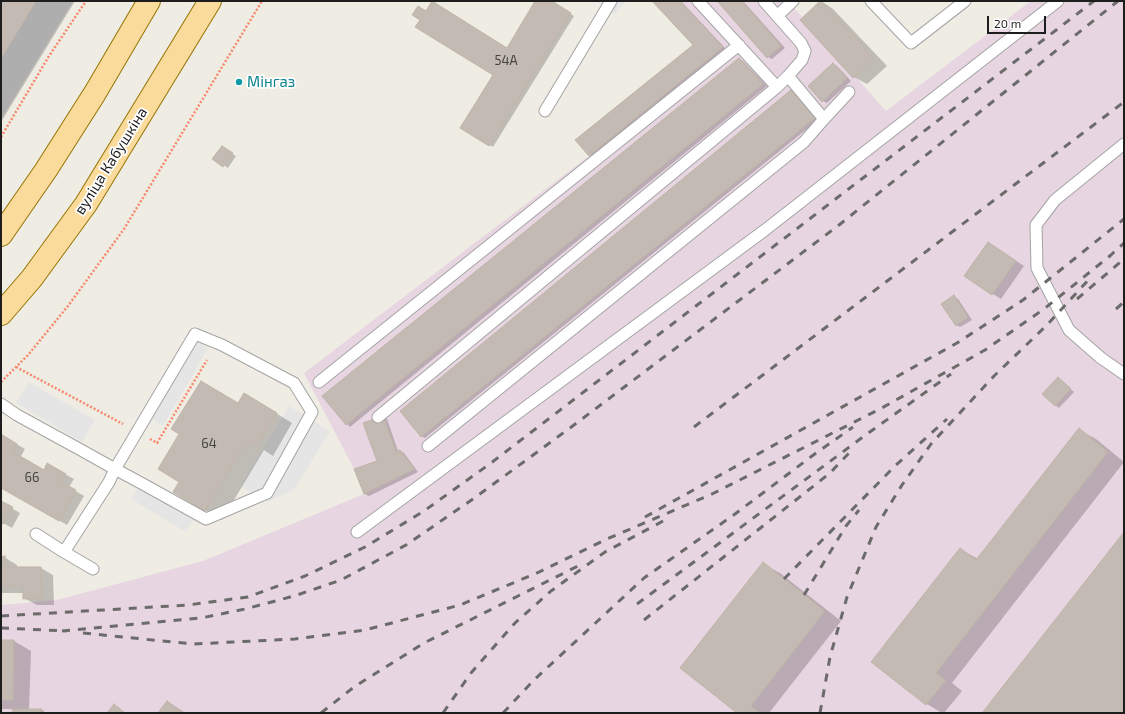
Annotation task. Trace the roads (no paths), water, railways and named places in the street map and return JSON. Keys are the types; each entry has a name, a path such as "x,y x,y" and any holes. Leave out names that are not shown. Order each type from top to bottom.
{"main road":[{"path":"1,235 46,170 149,1"},
{"name":"вуліца Кабушкіна","path":"1,314 32,278 86,204 210,1"}],"lane":[{"path":"545,111 610,1"},
{"path":"698,1 777,87"},
{"path":"378,417 777,87 788,76 802,60 805,51 801,43 764,1"},
{"path":"777,16 793,1"},
{"path":"871,1 912,43 965,1"},
{"path":"357,532 765,230 1058,1"},
{"path":"320,382 739,45"},
{"path":"788,76 824,119"},
{"path":"428,446 804,142 849,92"},
{"path":"1124,144 1055,200 1036,225 1036,268 1069,330 1101,358 1124,374"},
{"path":"1,404 17,415 115,469 206,520 268,493 312,412 294,383 222,346 195,334 115,469 64,552"},
{"path":"36,534 93,569"}],"railway":[{"path":"1,616 188,605 248,597 305,576 365,547 424,511 491,463 1094,1"},
{"path":"62,631 201,618 245,609 294,596 341,580 406,545 473,499 570,428 839,225 1118,1"},
{"path":"694,427 1124,102"},
{"path":"645,517 957,343 1023,300 1124,219"},
{"path":"83,633 193,644 295,639 365,630 460,605 537,573 607,539 712,494 880,409 985,350 1044,309 1124,243"},
{"path":"1077,299 1124,259"},
{"path":"820,713 830,657 847,597 876,527 902,485 931,444 994,376 1046,326 1092,276"},
{"path":"1116,309 1124,302"},
{"path":"637,604 867,434 951,374"},
{"path":"784,579 896,465 947,419"},
{"path":"503,713 534,680 644,578 735,514 853,427"},
{"path":"644,620 830,473 850,452"},
{"path":"804,595 846,526 859,510"},
{"path":"443,713 471,673 515,623 551,591 605,552 665,520"},
{"path":"321,713 354,687 424,643 582,564"},
{"path":"1,628 67,631"}],"place":[{"name":"Мінгаз","path":"239,82"}]}
